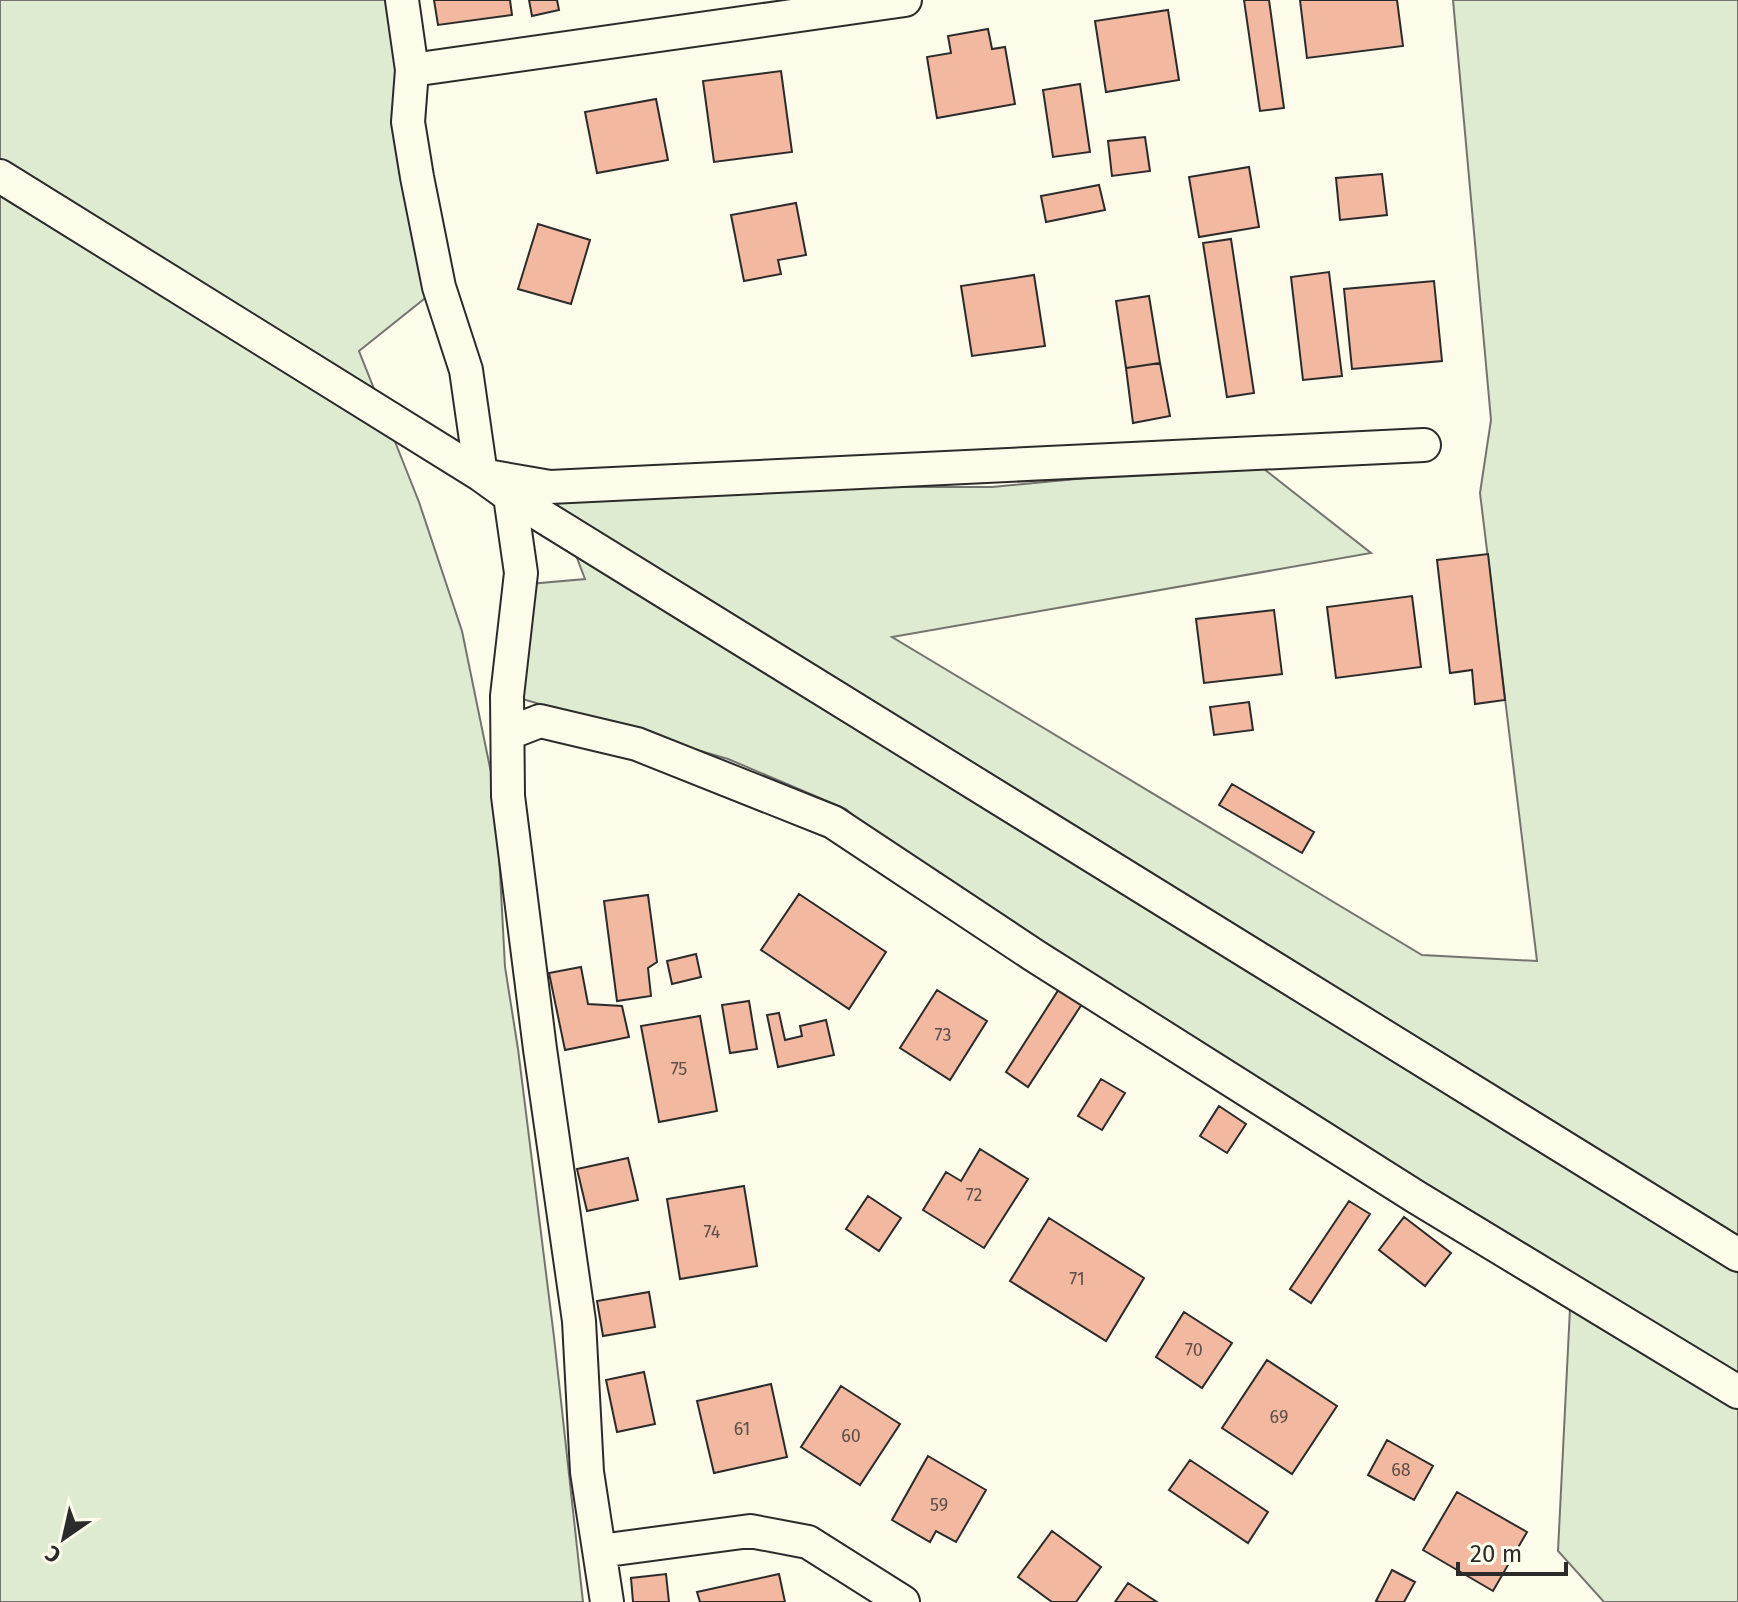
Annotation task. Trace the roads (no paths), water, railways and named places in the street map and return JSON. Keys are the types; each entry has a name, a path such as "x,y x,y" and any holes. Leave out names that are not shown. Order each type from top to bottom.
{"street":[{"path":"402,0 412,70 408,122 417,177 439,287 466,370 481,475"},
{"path":"412,70 817,6 905,0"},
{"path":"0,176 510,496 1738,1255"},
{"path":"481,475 550,487 1424,445"},
{"path":"510,496 521,573 507,696 508,796 579,1321 587,1472 607,1602"},
{"path":"509,733 540,721 637,744 833,822 1035,956 1416,1197 1738,1392"},
{"path":"600,1551 750,1531 808,1542 903,1602"}]}
